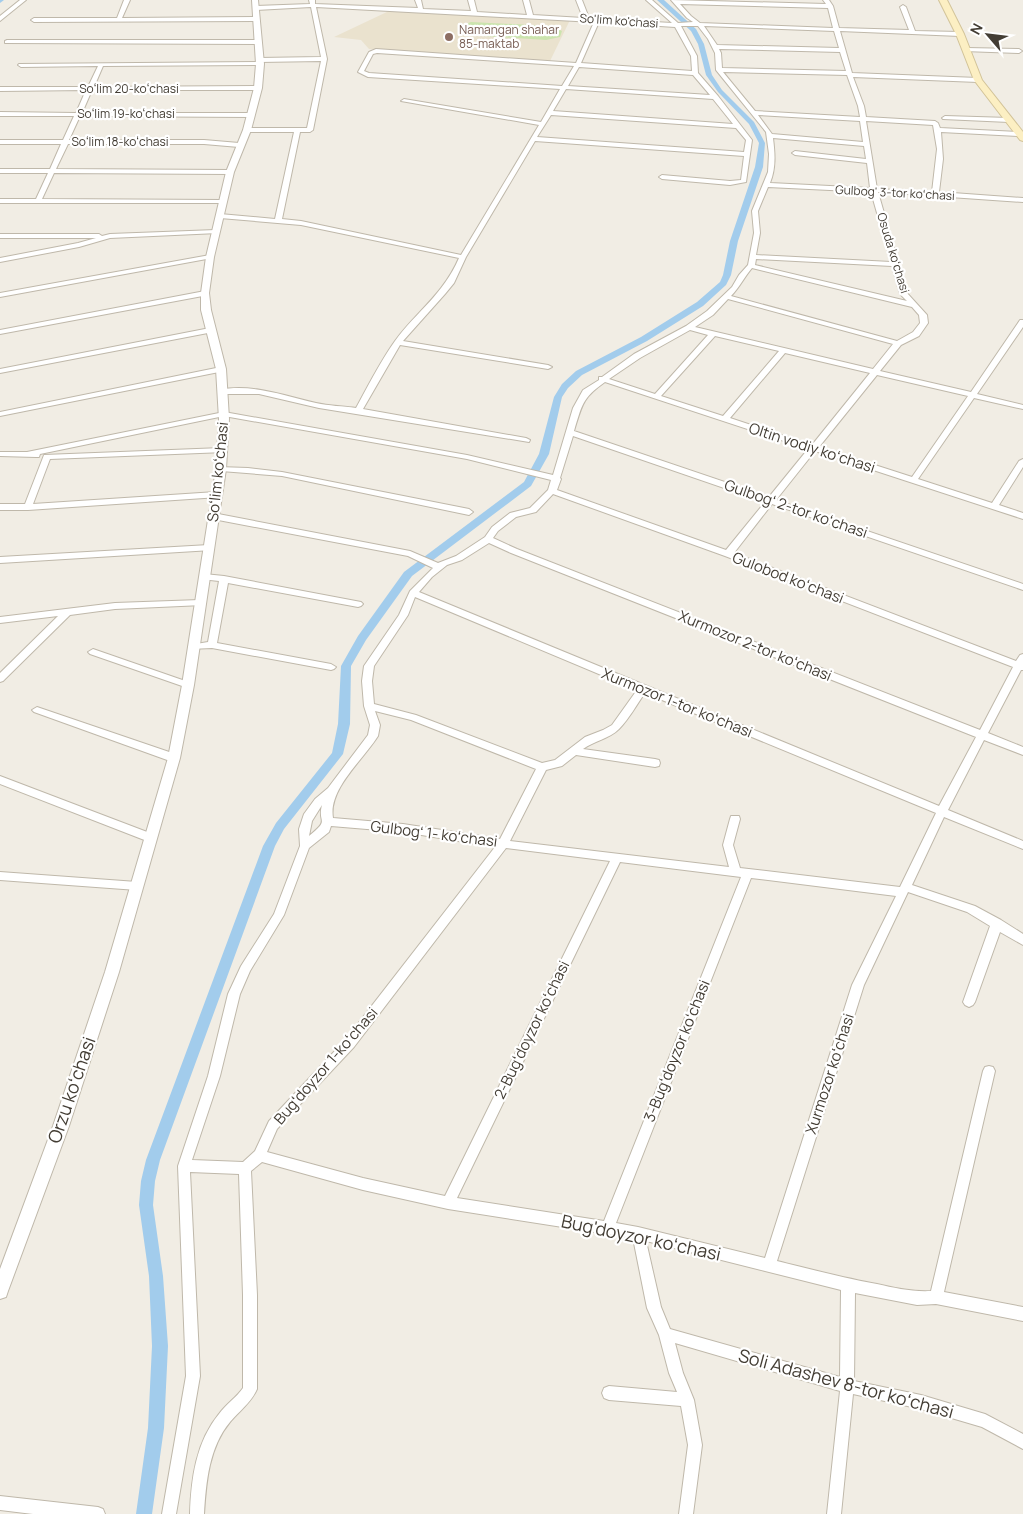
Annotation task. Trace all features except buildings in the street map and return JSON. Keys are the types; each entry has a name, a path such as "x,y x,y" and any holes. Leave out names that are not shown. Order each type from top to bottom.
{"main road":[{"path":"943,0 960,34 978,80 1022,136"}],"street":[{"path":"0,19 23,0"},
{"path":"119,20 128,0"},
{"path":"365,0 366,7"},
{"path":"418,0 420,10"},
{"path":"471,0 474,12"},
{"path":"526,0 530,15"},
{"path":"579,0 586,18"},
{"path":"649,0 680,25 694,56 695,73 749,140 746,179 741,182 662,178"},
{"name":"Osuda koʻchasi","path":"728,554 898,343 916,334 924,323 923,315 904,294 897,264 874,191 858,97 849,74 830,6 826,0"},
{"path":"675,1 830,6"},
{"path":"305,846 322,833 328,822 326,809 332,791 373,736 375,726 369,706 367,681 369,666 403,615 412,593 437,566 460,558 488,539 492,532 513,515 533,510 552,491 554,478 581,398 592,386 636,356 689,328 710,313 727,297 752,262 757,225 755,211 771,172 770,136 766,126 719,70 716,48 698,24 688,17 675,1"},
{"path":"247,130 310,130 324,60 312,3"},
{"name":"So'lim ko'chasi","path":"255,4 312,3 680,25 698,24 960,34"},
{"name":"Soʻlim koʻchasi","path":"137,886 174,758 188,685 221,469 224,414 221,369 210,330 205,293 210,257 222,202 239,145 247,130 258,88 259,62 255,4"},
{"path":"903,7 913,33"},
{"path":"34,20 255,19"},
{"path":"358,411 398,342 445,292 458,273 463,257 578,64 598,19"},
{"path":"7,42 257,42"},
{"path":"716,48 843,50"},
{"path":"966,50 1019,51"},
{"path":"695,73 376,51 371,53 361,72 368,75 716,97"},
{"path":"21,65 324,60"},
{"path":"38,201 101,65"},
{"path":"719,70 978,80"},
{"name":"Soʻlim 20-koʻchasi","path":"0,89 258,88"},
{"path":"404,101 543,124"},
{"path":"550,113 738,126"},
{"path":"754,113 934,122 937,124 939,151 939,177 935,195"},
{"name":"Soʻlim 19-koʻchasi","path":"0,114 252,114"},
{"path":"945,118 1009,120"},
{"path":"278,222 297,130"},
{"path":"937,130 1022,136"},
{"path":"770,136 866,144"},
{"path":"534,139 748,154"},
{"name":"Soʻlim 18-koʻchasi","path":"0,142 204,142 239,145"},
{"path":"795,153 869,161"},
{"path":"0,171 230,172"},
{"name":"Gulbog' 3-tor koʻchasi","path":"767,185 788,188 1023,200"},
{"path":"0,201 222,202"},
{"path":"220,216 324,228 463,257"},
{"path":"0,236 110,236 216,232"},
{"path":"0,260 79,246 110,236"},
{"path":"0,295 210,257"},
{"path":"752,262 897,264"},
{"path":"752,262 914,305"},
{"path":"0,332 205,293"},
{"path":"727,297 898,343"},
{"path":"913,480 1023,322"},
{"path":"689,328 782,352 1023,407"},
{"path":"0,371 210,330"},
{"path":"656,397 714,334"},
{"path":"398,342 548,367"},
{"path":"726,419 782,352"},
{"path":"0,414 221,369"},
{"name":"Oltin vodiy koʻchasi","path":"602,379 1023,516"},
{"path":"222,392 237,390 274,394 320,406 526,440"},
{"path":"30,454 224,414 467,457 554,478"},
{"name":"Gulbogʻ 2-tor koʻchasi","path":"569,432 1023,587"},
{"path":"0,454 30,454 47,457 222,450"},
{"path":"28,507 47,457"},
{"path":"994,507 1023,461"},
{"path":"221,469 282,474 469,512"},
{"name":"Gulobod koʻchasi","path":"552,491 1021,663"},
{"path":"0,507 28,507 216,495"},
{"path":"214,516 410,554 437,566"},
{"name":"Xurmozor 2-tor koʻchasi","path":"488,539 514,551 1023,751"},
{"path":"0,560 209,548"},
{"path":"204,577 358,604"},
{"path":"212,645 224,580"},
{"name":"Xurmozor 1-tor koʻchasi","path":"412,593 1023,845"},
{"path":"0,620 115,606 200,603"},
{"path":"0,679 67,612"},
{"path":"193,647 212,645 331,667"},
{"path":"93,652 188,685"},
{"name":"Xurmozor koʻchasi","path":"769,1266 858,985 942,812 1021,663"},
{"path":"369,706 412,717 542,767 558,763 588,740 606,734 614,727 643,689"},
{"path":"37,710 174,758"},
{"path":"574,751 654,763"},
{"name":"Gulbogʻ 1- koʻchasi","path":"328,822 403,828 503,844 542,767"},
{"path":"0,780 151,838"},
{"path":"169,1514 193,1376 184,1209 184,1166 214,1076 234,994 252,955 279,915 305,846 303,835 308,815 322,798 332,791"},
{"path":"735,819 728,845 742,873"},
{"path":"503,844 742,873 904,889 971,909 1023,940"},
{"name":"Bugʻdoyzor 1-koʻchasi","path":"260,1156 268,1132 273,1125 350,1043 503,844"},
{"name":"2-Bugʻdoyzor koʻchasi","path":"448,1202 617,858"},
{"name":"3-Bugʻdoyzor koʻchasi","path":"607,1228 742,873"},
{"path":"1,878 137,886"},
{"name":"Orzu koʻchasi","path":"0,1291 61,1126 112,972 137,886"},
{"path":"969,1002 997,923"},
{"path":"936,1297 989,1071"},
{"path":"184,1166 245,1168 253,1164 260,1156"},
{"name":"Bug'doyzor koʻchasi","path":"260,1156 363,1184 448,1202 638,1234 848,1285 917,1298 936,1297 1023,1314"},
{"path":"197,1514 203,1461 207,1449 222,1421 248,1395 250,1389 250,1296 245,1168"},
{"path":"638,1234 654,1308 666,1334 676,1373 687,1400 694,1445 686,1514"},
{"path":"834,1514 847,1386 848,1285"},
{"name":"Soli Adashev 8-tor koʻchasi","path":"666,1334 847,1386 921,1402 984,1421 1023,1442"},
{"path":"609,1393 687,1400"},
{"path":"0,1503 98,1514"}],"shaded area":[{"name":"Namangan shahar 85-maktab","path":"389,11 570,20 550,61 369,49 361,40 334,37"}],"green space":[{"path":"471,22 551,26 562,31 560,37 546,40 469,35 460,31 463,25"}],"waterway":[{"path":"144,1514 156,1428 160,1346 156,1276 146,1205 148,1181 153,1160 269,846 280,826 337,754 344,724 346,666 362,638 408,574 528,484 544,454 558,397 565,386 579,373 644,339 700,304 723,283 727,275 734,241 759,167 762,143 752,123 720,91 709,75 701,44 694,30 660,0"}],"place":[{"name":"Namangan shahar 85-maktab","path":"449,37"}]}
